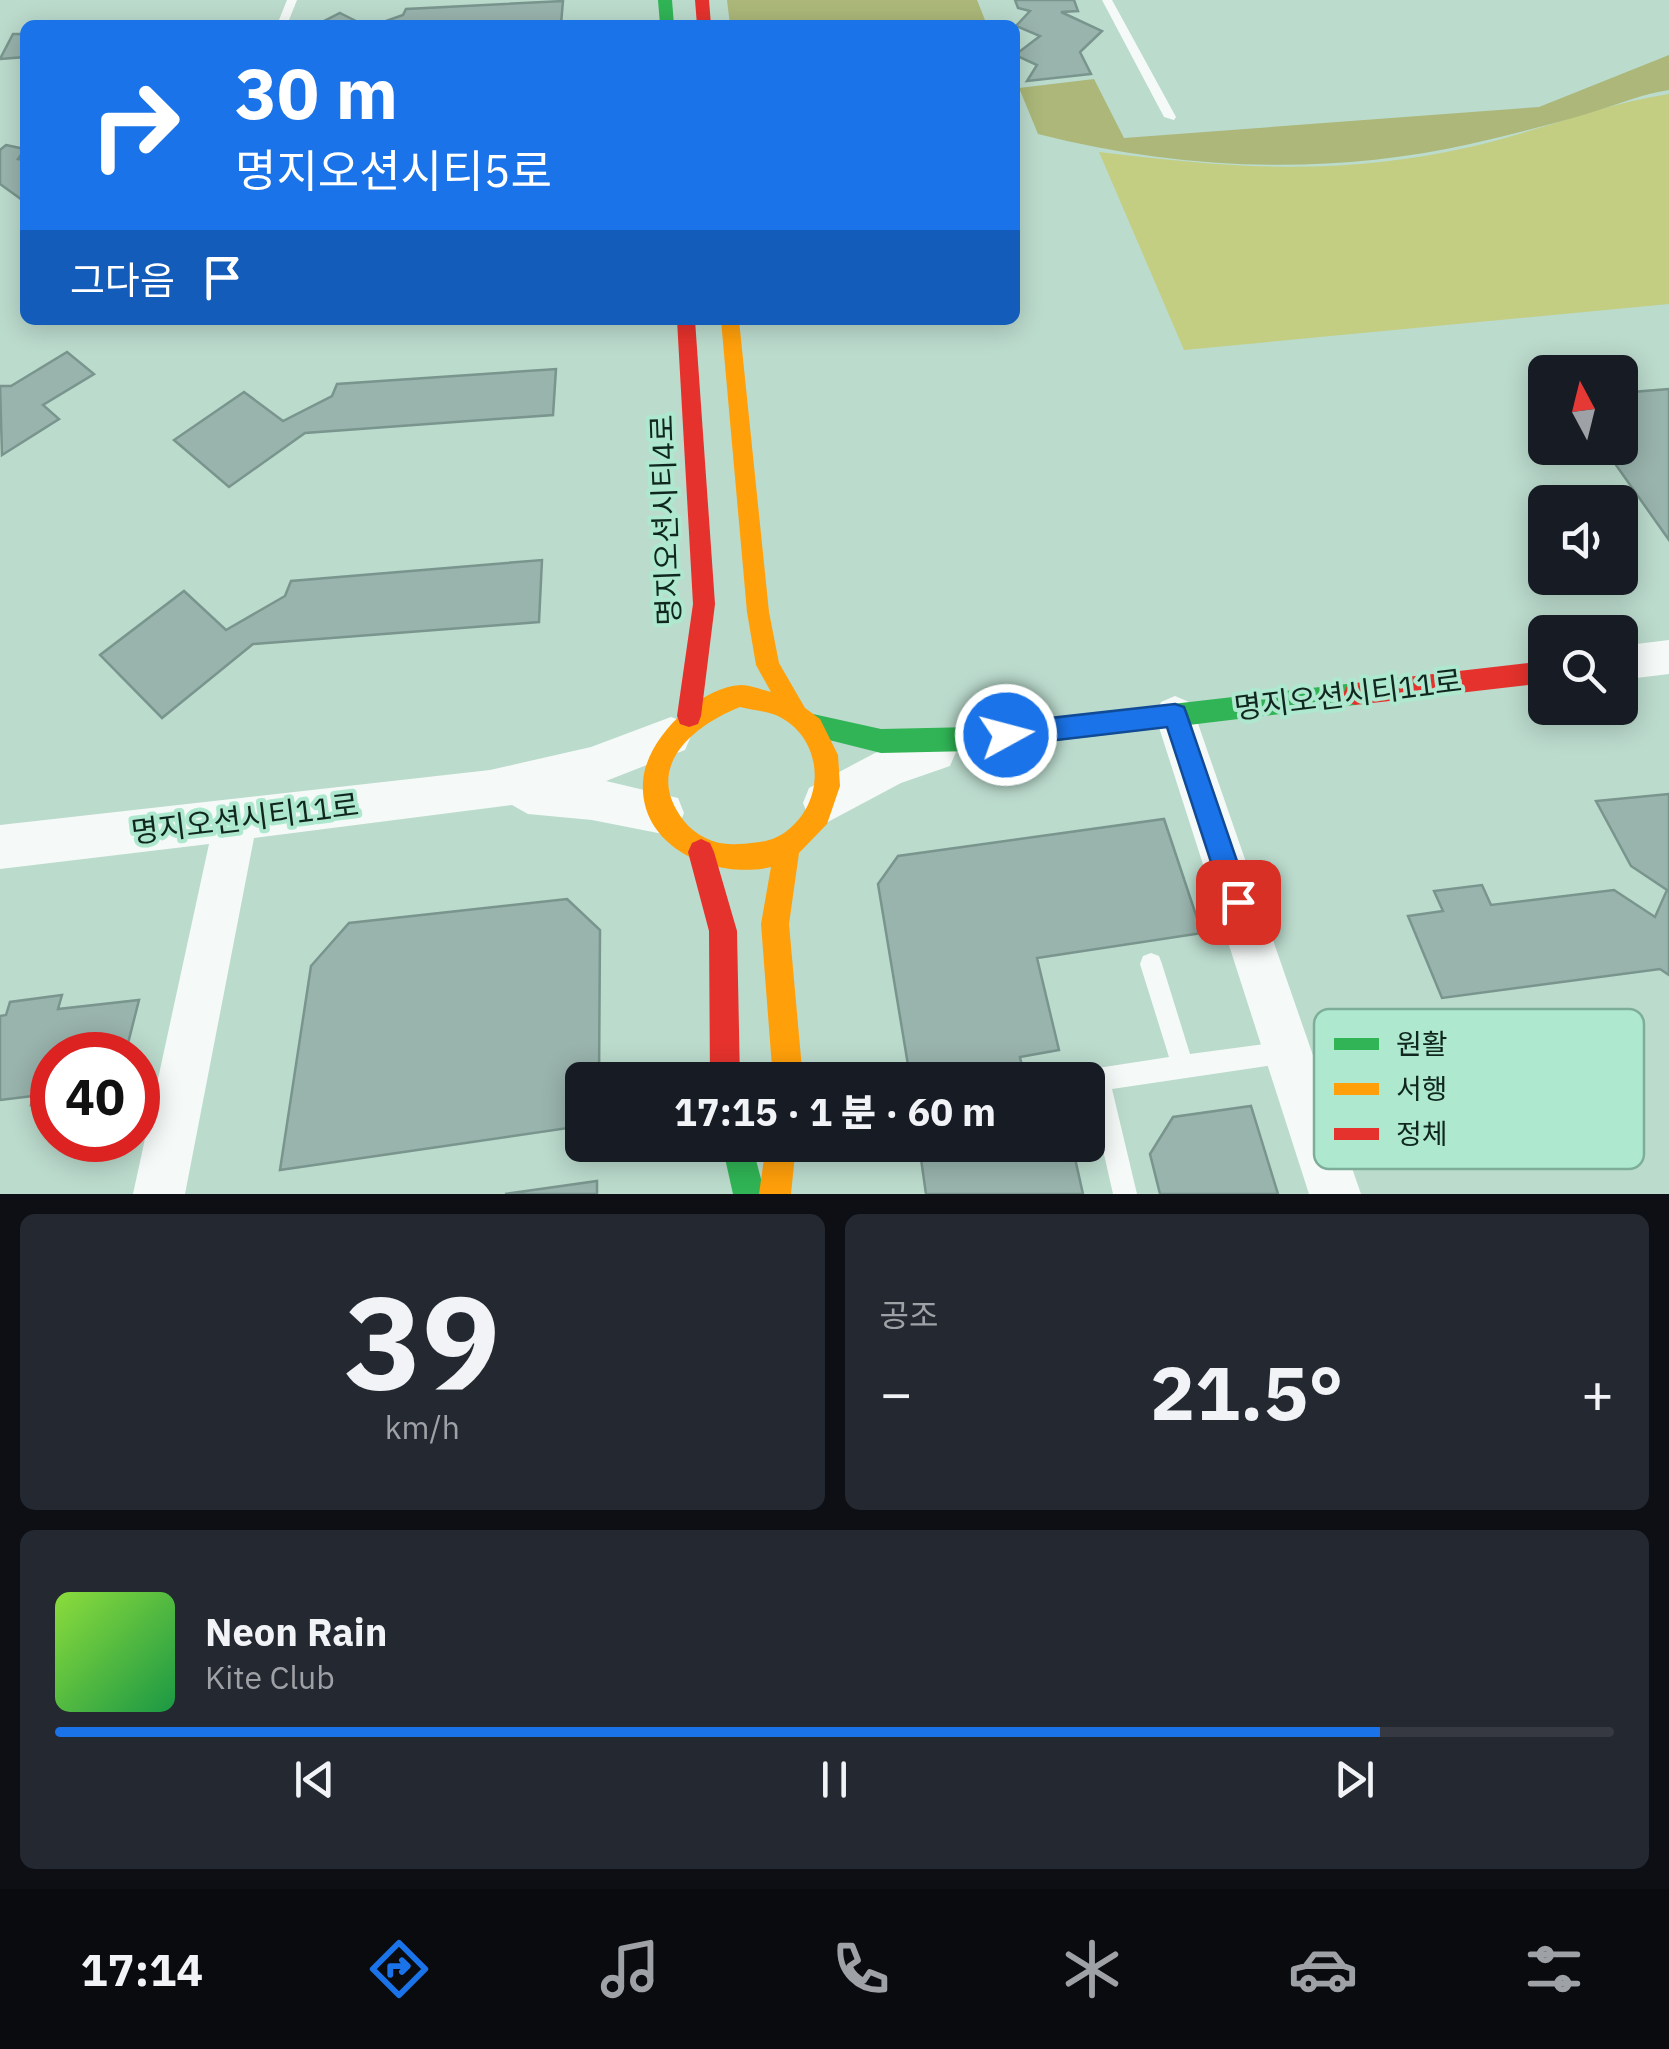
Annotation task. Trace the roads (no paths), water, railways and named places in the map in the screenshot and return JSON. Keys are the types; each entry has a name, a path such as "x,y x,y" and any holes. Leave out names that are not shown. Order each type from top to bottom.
{"main road":[{"name":"명지오션시티4로","path":"680,726 704,604 686,325"},
{"path":"730,325 758,612 768,665 793,708 813,726 826,748 830,776 824,803 810,828 787,847 758,858 730,860 701,852 678,836 663,814 656,788 659,761 680,726 713,702 740,696 768,698 793,708"},
{"name":"명지오션시티11로","path":"813,726 881,740 973,738 1528,674"},
{"path":"786,1062 775,924 787,847"},
{"path":"701,852 723,930 724,1062"},
{"path":"741,1162 748,1194"},
{"path":"775,1194 779,1162"}],"street":[{"path":"1638,661 1669,657"},
{"path":"1175,715 1314,1132"},
{"path":"490,790 591,767 680,726"},
{"path":"824,803 890,767 973,738"},
{"path":"490,790 592,799 663,814"},
{"name":"명지오션시티11로","path":"0,847 490,790"},
{"path":"160,1194 236,820"},
{"path":"1327,1169 1335,1194"}],"lane":[{"path":"1107,0 1170,117"},
{"path":"1152,964 1183,1067"},
{"path":"1125,1194 1098,1079 1287,1052"}]}
